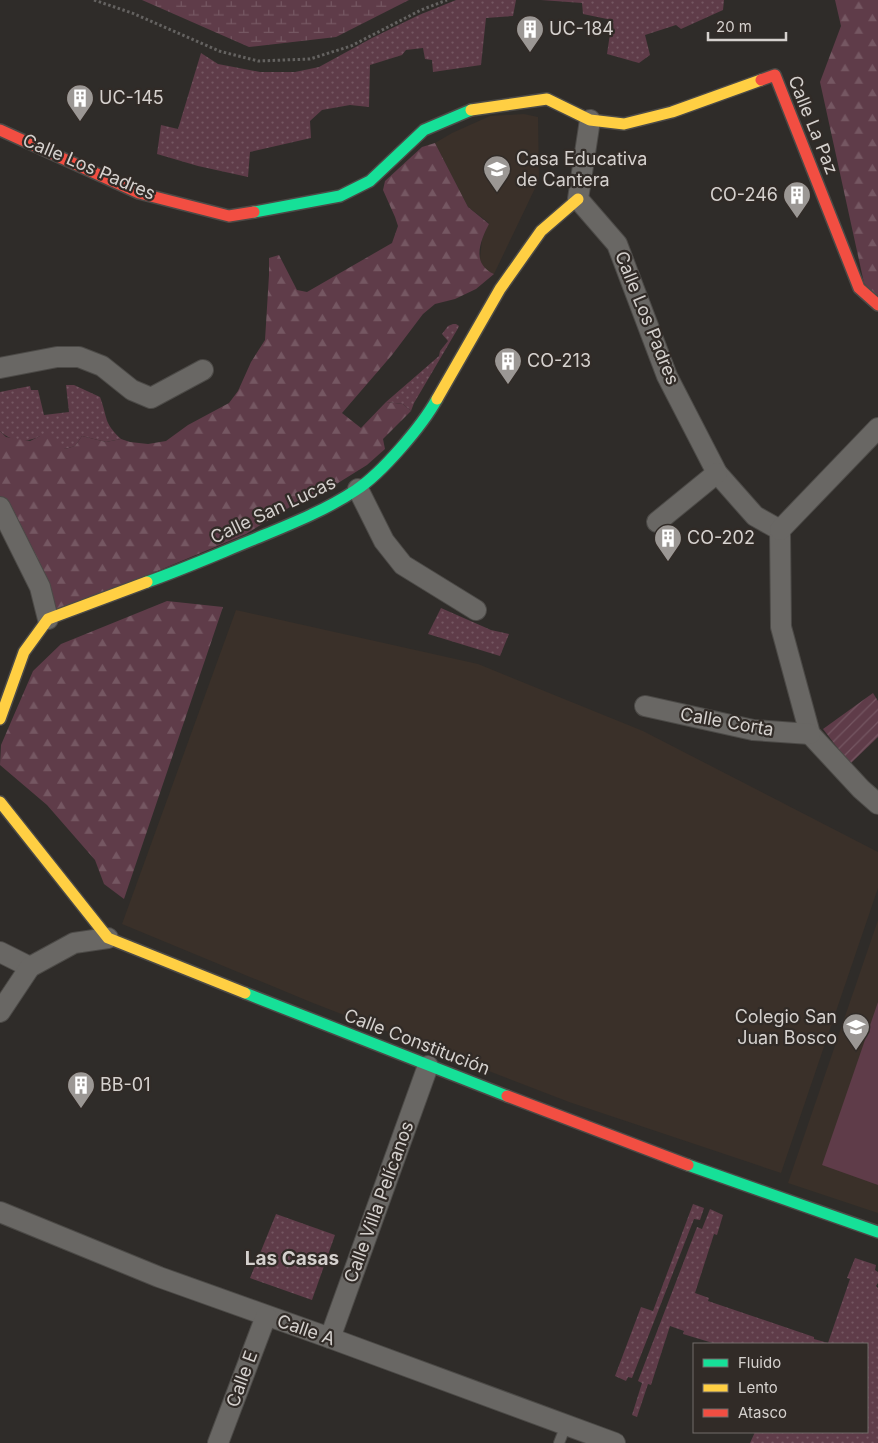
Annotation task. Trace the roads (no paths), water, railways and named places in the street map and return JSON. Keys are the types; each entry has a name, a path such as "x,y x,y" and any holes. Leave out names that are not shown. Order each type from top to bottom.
{"street":[{"name":"Calle La Paz","path":"590,120 624,124 672,112 775,76 859,288 878,305"},
{"name":"Calle Los Padres","path":"0,130 139,194 229,216 340,196 370,181 424,130 471,110 547,99 590,120"},
{"path":"578,200 590,120"},
{"name":"Calle Los Padres","path":"578,200 617,244 667,376 717,473 754,516 780,530"},
{"name":"Calle San Lucas","path":"48,619 183,570 276,530 330,505 358,489 385,464 428,413 500,289 541,231 578,200"},
{"path":"0,368 57,358 79,357 102,366 132,390 151,398 203,370"},
{"path":"878,428 780,530 781,627 810,734 860,789 878,804"},
{"path":"657,522 717,473"},
{"path":"358,489 384,542 403,565 476,610"},
{"path":"0,507 40,586 48,619 24,652 0,719"},
{"name":"Calle Corta","path":"645,706 753,730 810,734"},
{"name":"Calle Constitución","path":"0,802 108,938 428,1066 671,1159 878,1232"},
{"path":"0,1012 30,967 74,943 108,938"},
{"path":"0,952 30,967"},
{"name":"Calle Villa Pelícanos","path":"330,1338 428,1066"},
{"name":"Calle A","path":"0,1212 159,1277 330,1338 562,1434 615,1443"},
{"name":"Calle E","path":"218,1443 266,1316"}],"place":[{"name":"UC-184","path":"530,53"},
{"name":"UC-145","path":"80,122"},
{"name":"Casa Educativa de Cantera","path":"497,193"},
{"name":"CO-246","path":"797,219"},
{"name":"CO-213","path":"508,385"},
{"name":"CO-202","path":"668,562"},
{"name":"Colegio San Juan Bosco","path":"856,1051"},
{"name":"BB-01","path":"81,1109"}],"district":[{"name":"Las Casas","path":"292,1258"}]}
